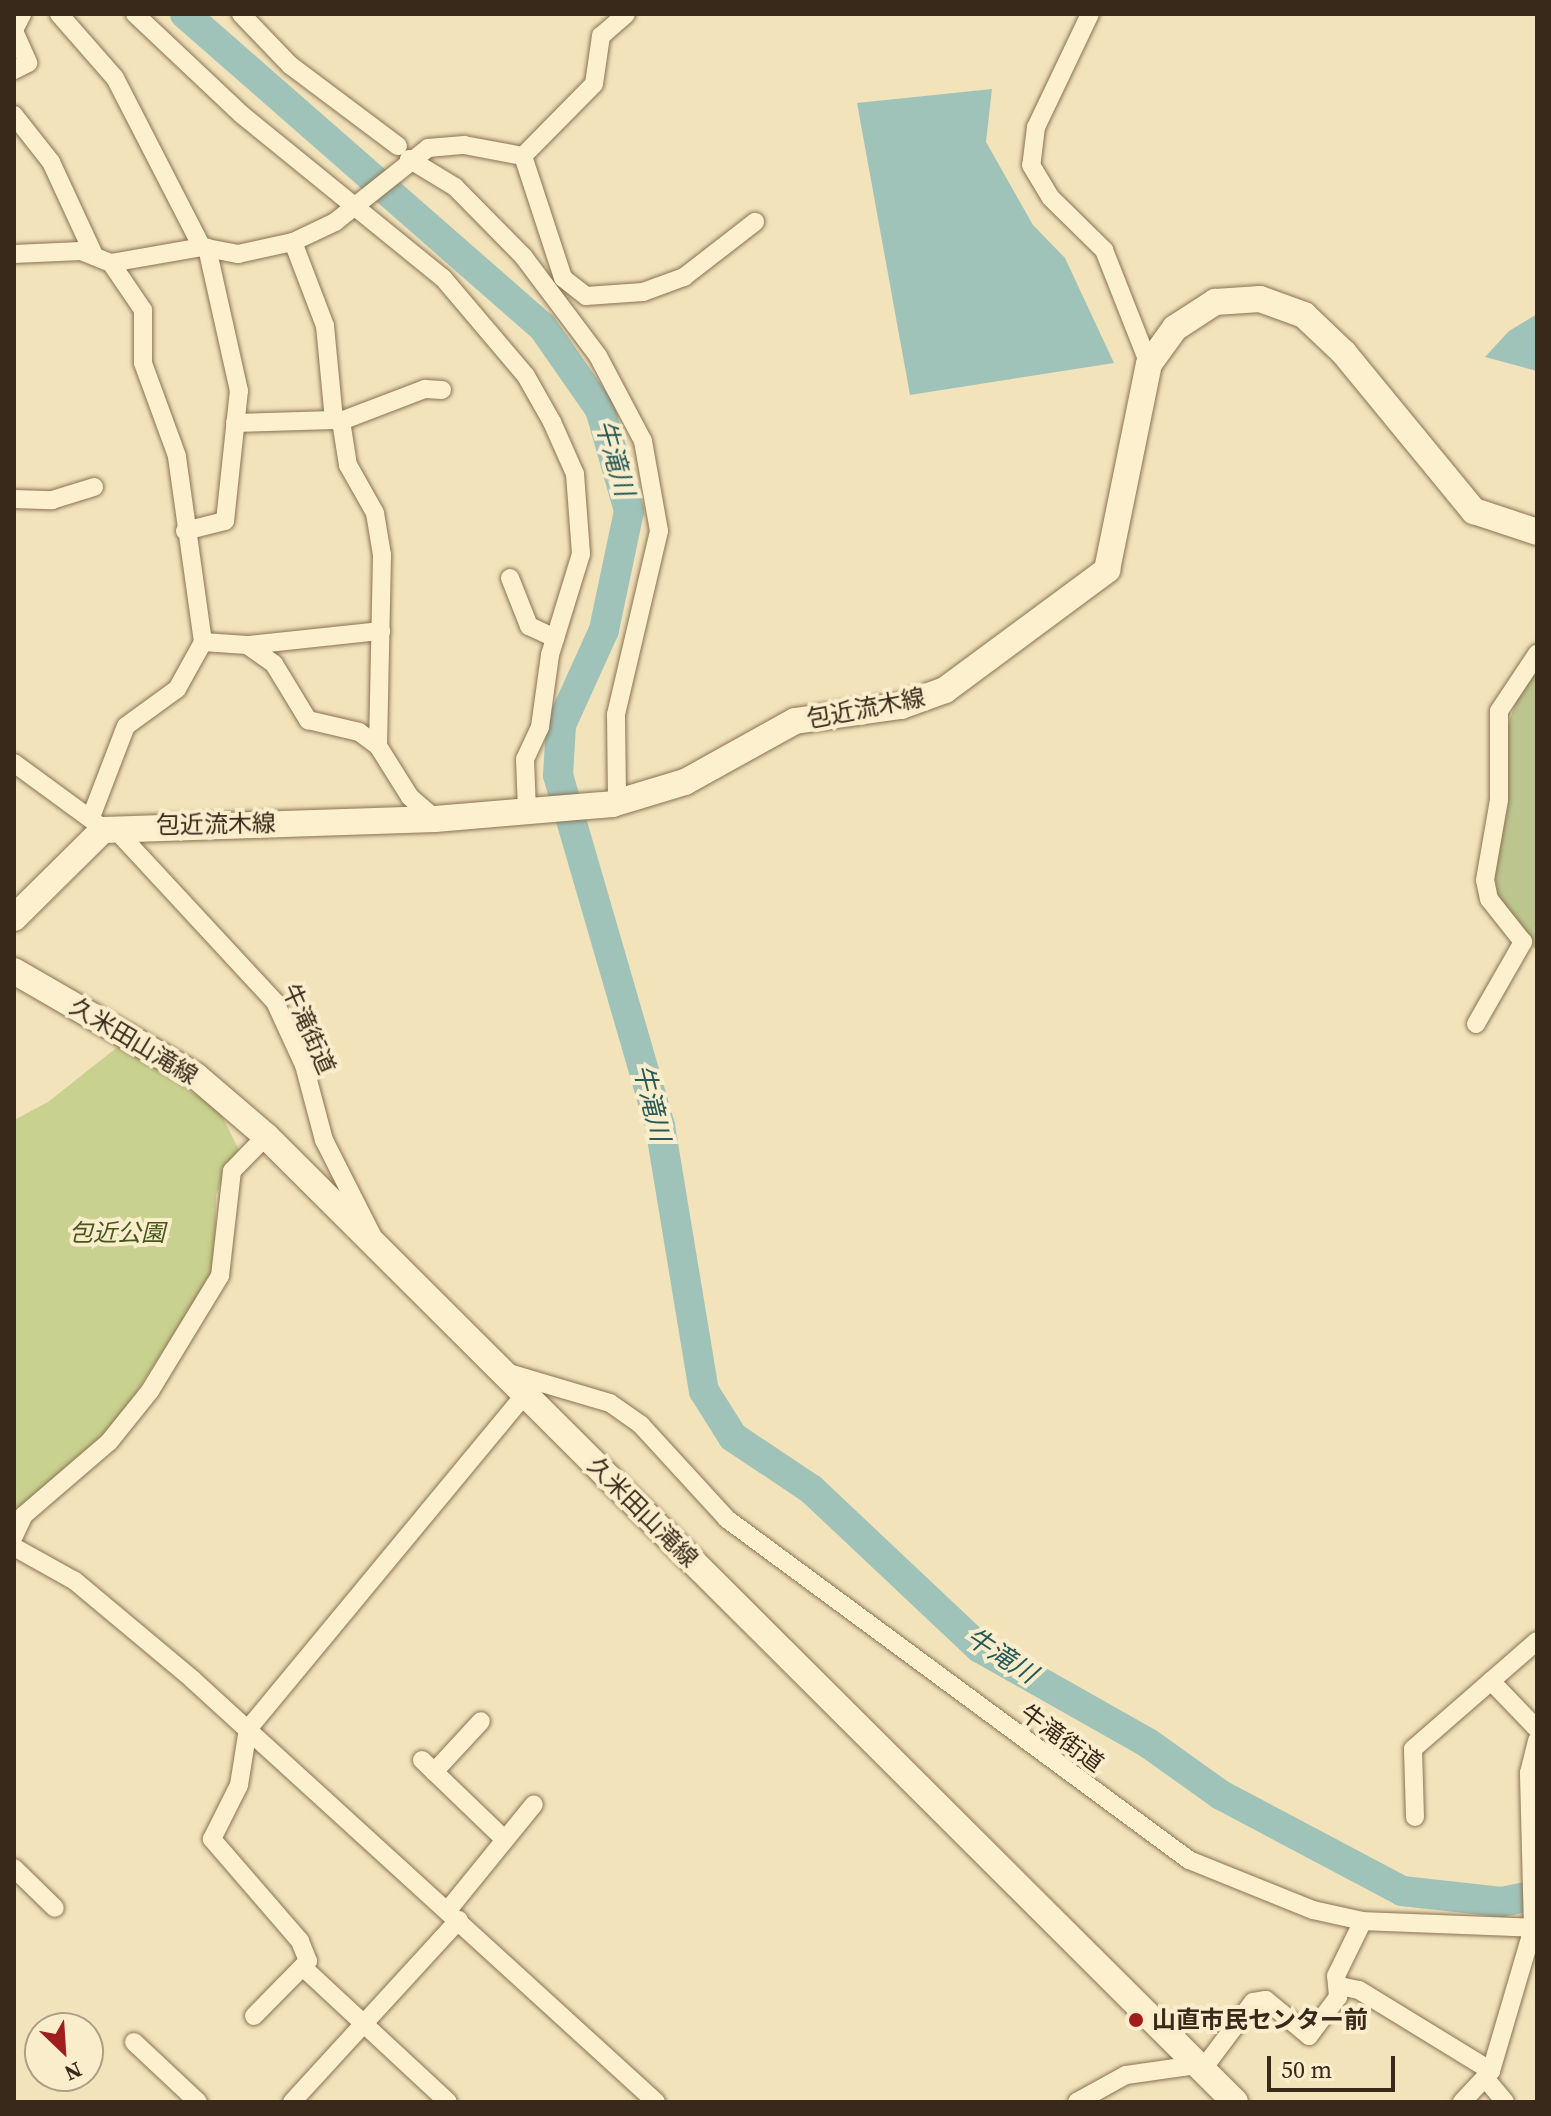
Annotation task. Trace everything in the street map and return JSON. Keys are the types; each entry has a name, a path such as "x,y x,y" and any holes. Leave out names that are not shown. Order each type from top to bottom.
{"street":[{"path":"14,70 28,63 14,31 22,14"},
{"path":"59,14 115,78 205,247 239,391 225,521 185,531"},
{"path":"135,14 241,114 362,205 443,278 526,376 552,422 575,474 582,516 581,554 555,638 540,727 525,759 534,810"},
{"path":"241,14 290,65 401,158 455,187 523,256 598,356 643,441 659,531 618,702 606,804"},
{"path":"523,156 594,84 601,36 626,14"},
{"path":"1090,14 1036,127 1031,165 1050,197 1104,250 1149,364"},
{"path":"14,115 51,162 93,253"},
{"path":"111,263 205,247 238,254 293,242 362,205 401,158 428,148 464,145 523,156"},
{"path":"523,156 563,278 586,296 643,292 684,277 755,222"},
{"path":"293,242 325,326 338,420 348,465 375,513 381,631 378,746"},
{"path":"14,254 93,253 111,263 143,310 143,363 177,456 185,531 203,642 177,689 126,726 103,825 14,918"},
{"name":"包近流木線","path":"103,825 435,819 606,804 685,782 795,721 924,700 1072,601 1107,570 1118,540 1149,364 1175,328 1215,302 1279,303 1326,333 1474,511 1537,532"},
{"path":"235,423 338,420 425,389 442,390"},
{"path":"14,499 52,500 94,487"},
{"path":"510,578 529,626 555,638"},
{"path":"203,642 247,645 381,631"},
{"path":"247,645 274,664 308,720 359,732 378,746 410,797 435,819"},
{"path":"1476,1024 1523,942 1489,899 1485,880 1499,800 1499,711 1537,654"},
{"name":"牛滝街道","path":"14,763 103,825 275,1002 304,1065 324,1140 377,1247"},
{"name":"久米田山滝線","path":"14,971 196,1076 266,1136 1235,2102"},
{"path":"266,1136 232,1171 220,1276 150,1391 109,1442 24,1515 16,1548 75,1581 248,1729 656,2102"},
{"name":"牛滝街道","path":"502,1371 610,1403 641,1425 727,1519 1189,1860 1313,1910 1363,1921 1534,1926"},
{"path":"448,2102 307,1971 300,1941 212,1839 239,1785 248,1729 525,1394"},
{"path":"1415,1817 1413,1749 1537,1641"},
{"path":"1491,1681 1537,1729"},
{"path":"481,1721 428,1766 505,1840"},
{"path":"1462,2102 1488,2075 1529,1984 1534,1926 1531,1873 1537,1741"},
{"path":"292,2102 369,2026 534,1804"},
{"path":"14,1868 55,1908"},
{"path":"1340,1986 1336,1976 1363,1921"},
{"path":"254,2016 307,1971"},
{"path":"1077,2102 1126,2075 1199,2068 1253,2002 1266,2000 1309,2036 1340,1986"},
{"path":"1340,1986 1359,1990 1488,2075 1505,2102"},
{"path":"134,2042 198,2102"}],"green space":[{"path":"1537,669 1537,952 1498,897 1494,872 1508,807 1508,726 1519,691"},
{"name":"包近公園","path":"120,1045 219,1110 239,1150 216,1194 215,1268 117,1423 14,1518 14,1120 48,1102"}],"water":[{"path":"992,89 986,142 1033,225 1065,258 1114,363 910,395 857,103"},
{"path":"1537,314 1537,371 1485,357 1509,331"}],"waterway":[{"name":"牛滝川","path":"185,14 542,326 600,409 629,511 604,630 561,725 558,775 660,1126 704,1391 733,1437 811,1489 980,1648 1148,1743 1221,1795 1402,1891 1501,1902 1537,1895"}],"place":[{"name":"山直市民センター前","path":"1136,2020"}]}
